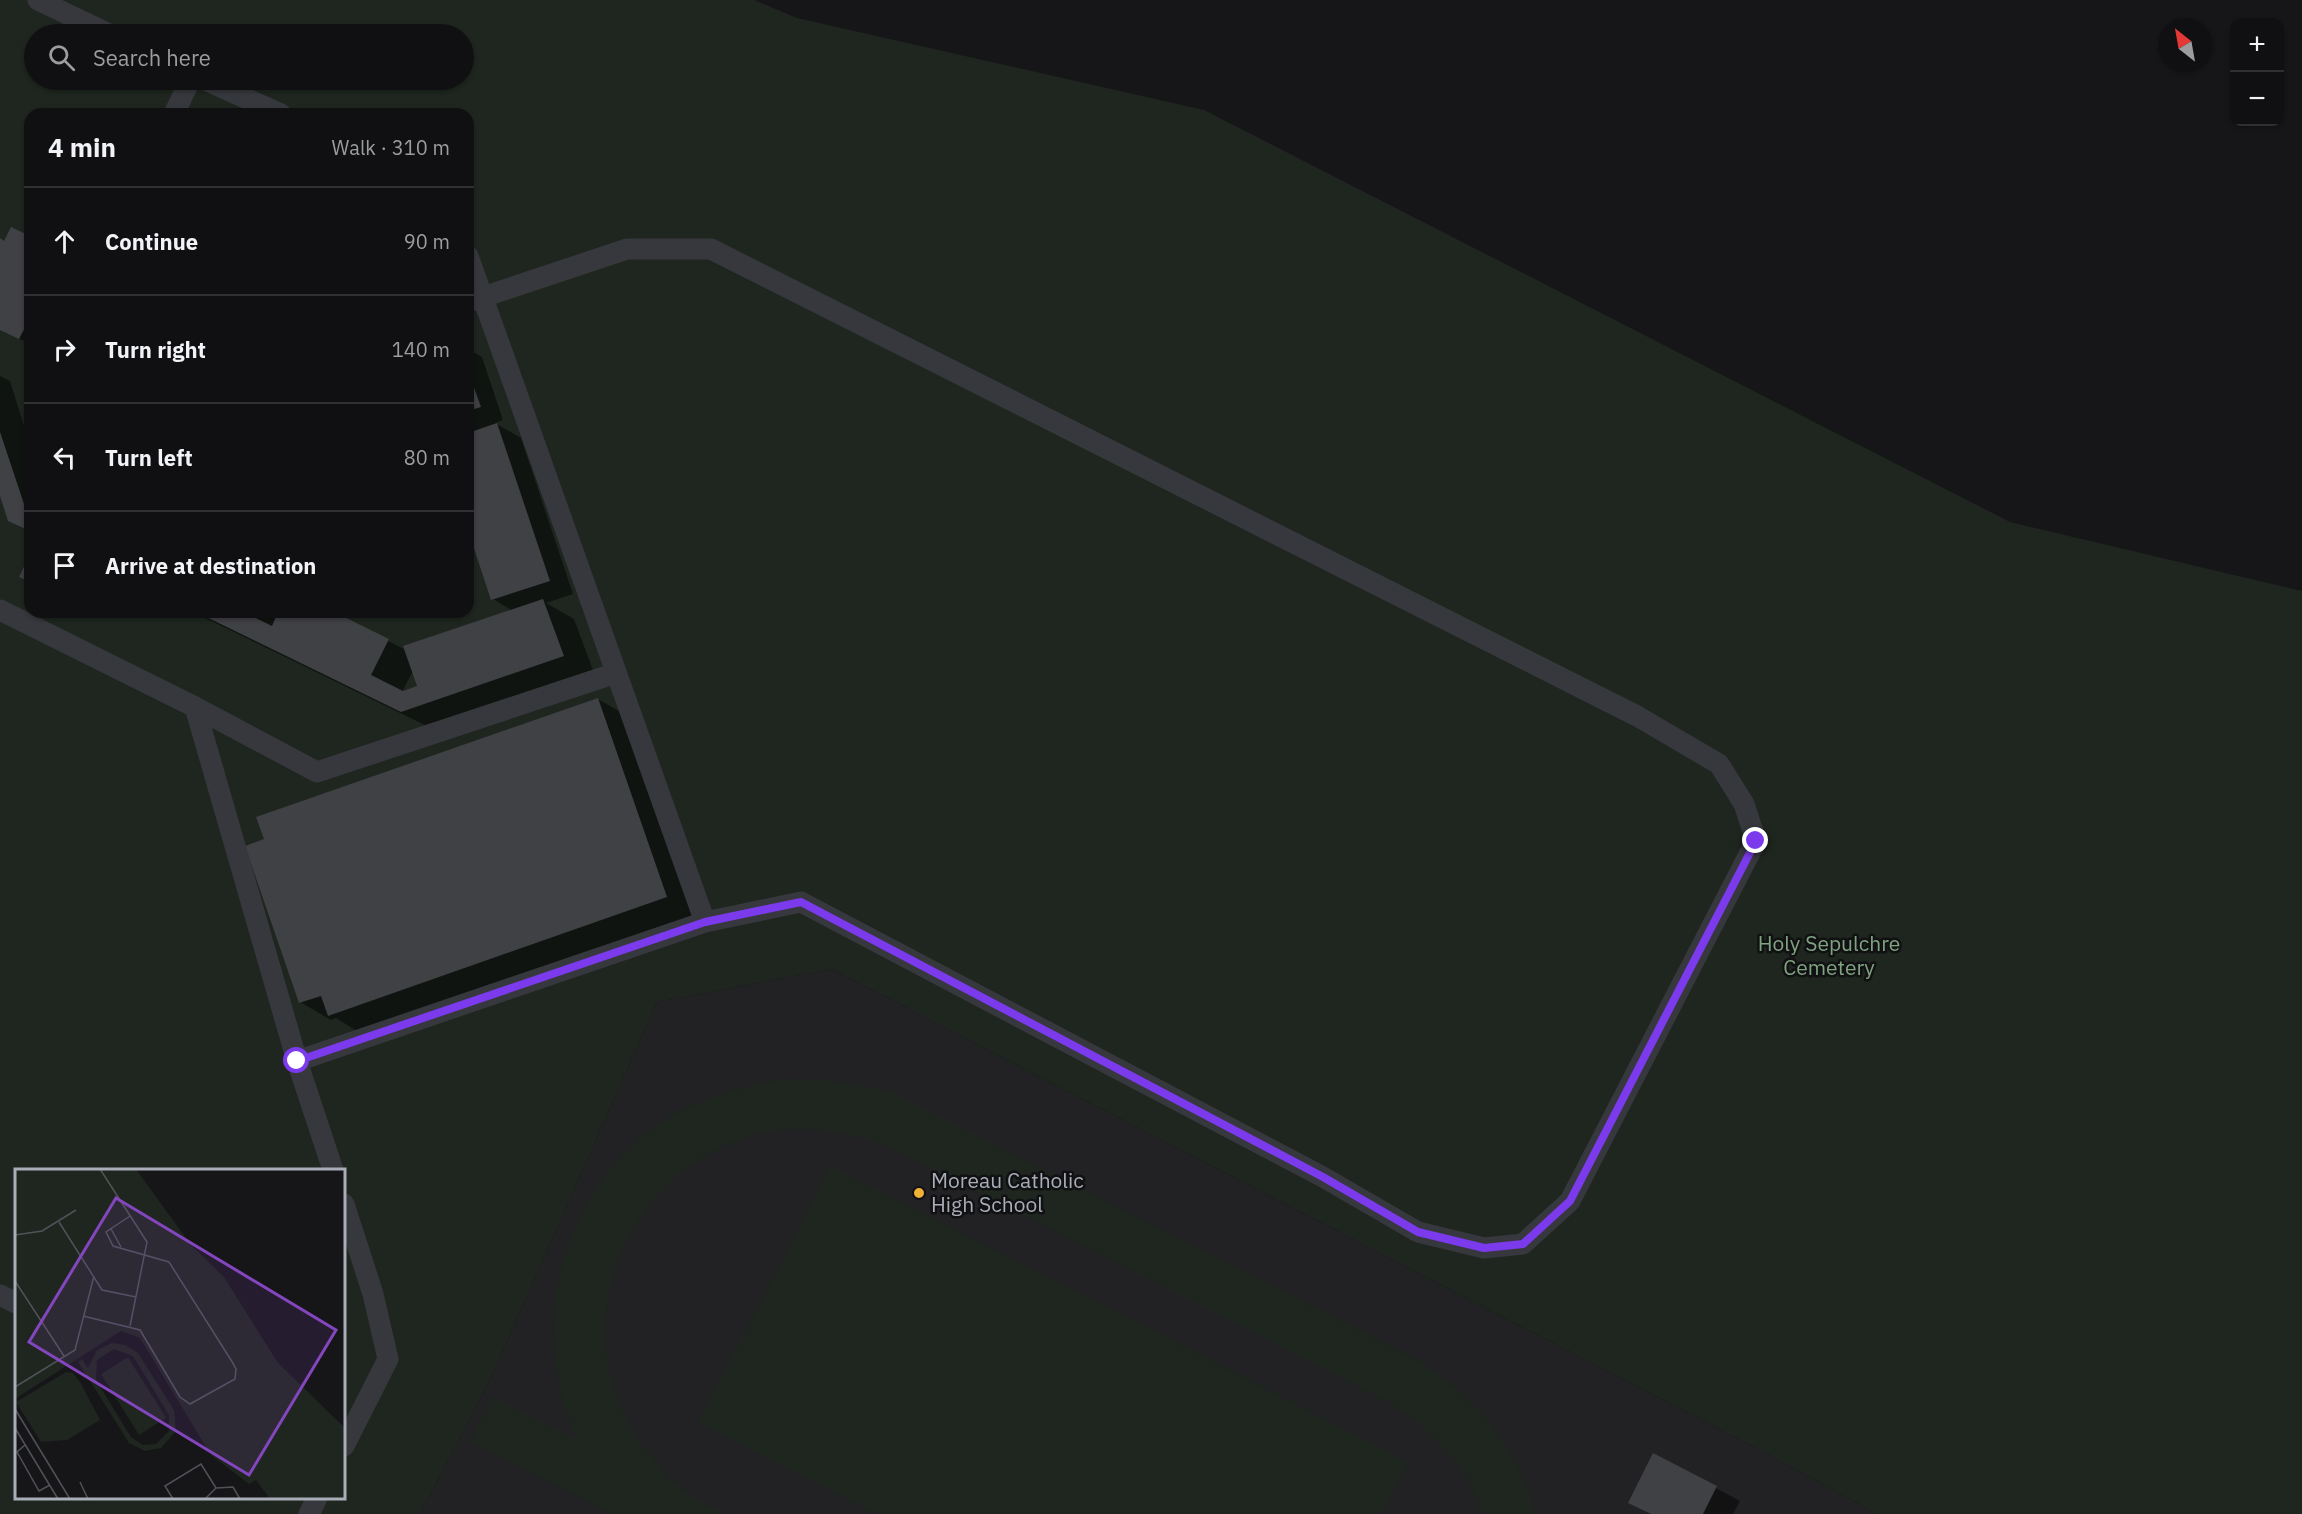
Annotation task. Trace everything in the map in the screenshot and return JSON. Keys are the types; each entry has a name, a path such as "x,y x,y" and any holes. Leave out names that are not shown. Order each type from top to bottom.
{"lane":[{"path":"38,0 88,24"},
{"path":"177,108 185,90"},
{"path":"227,90 268,108"},
{"path":"297,1061 705,922 801,902 1323,1177 1418,1232 1484,1248 1523,1244 1570,1201 1756,841 1744,804 1719,764 1647,722 711,249 627,249 475,300 616,673 705,922"},
{"path":"0,610 195,707 317,772 616,673"},
{"path":"195,707 297,1061 333,1169"},
{"path":"345,1207 373,1294 388,1359 345,1444"},
{"path":"0,1295 15,1302"},
{"path":"309,1514 316,1499"}],"shaded area":[{"name":"Moreau Catholic High School","path":"832,969 1754,1447 1878,1514 420,1514 488,1384 657,1002"}],"green space":[{"name":"Holy Sepulchre Cemetery","path":"0,0 754,0 797,18 1204,110 2010,522 2302,591 2302,1514 1878,1514 1754,1447 832,969 657,1002 488,1384 420,1514 0,1514"},
{"path":"788,1079 841,1082 894,1093 1427,1365 1470,1402 1498,1433 1520,1470 1536,1514 1482,1514 1468,1481 1447,1451 1420,1425 1392,1404 892,1148 855,1136 816,1130 790,1129 743,1138 714,1151 687,1168 648,1207 627,1240 613,1276 606,1313 606,1350 614,1387 629,1423 651,1456 674,1482 703,1503 726,1514 612,1514 470,1442 492,1397 577,1439 565,1410 558,1379 554,1332 556,1294 564,1257 578,1221 597,1188 620,1157 648,1132 680,1111 733,1090"},
{"path":"831,1166 1409,1462 1382,1514 876,1514 698,1423"}],"building":[{"path":"11,227 24,233 24,329 19,339 0,330 0,238 4,241"},
{"path":"474,388 481,407 474,409"},
{"path":"497,423 550,581 491,600 474,548 474,431"},
{"path":"0,432 24,504 24,528 8,521 0,496"},
{"path":"24,567 24,579 19,577"},
{"path":"543,599 564,656 401,712 208,618 255,618 272,626 275,618 346,618 389,639 371,675 403,691 417,686 403,646"},
{"path":"598,698 667,897 328,1016 321,996 299,1003 245,846 264,839 256,817"},
{"path":"1653,1453 1717,1486 1703,1514 1651,1514 1628,1503"}],"place":[{"name":"Moreau Catholic High School","path":"919,1193"}],"route":[{"path":"297,1061 705,922 801,902 1323,1177 1418,1232 1484,1248 1523,1244 1570,1201 1756,841"}]}
